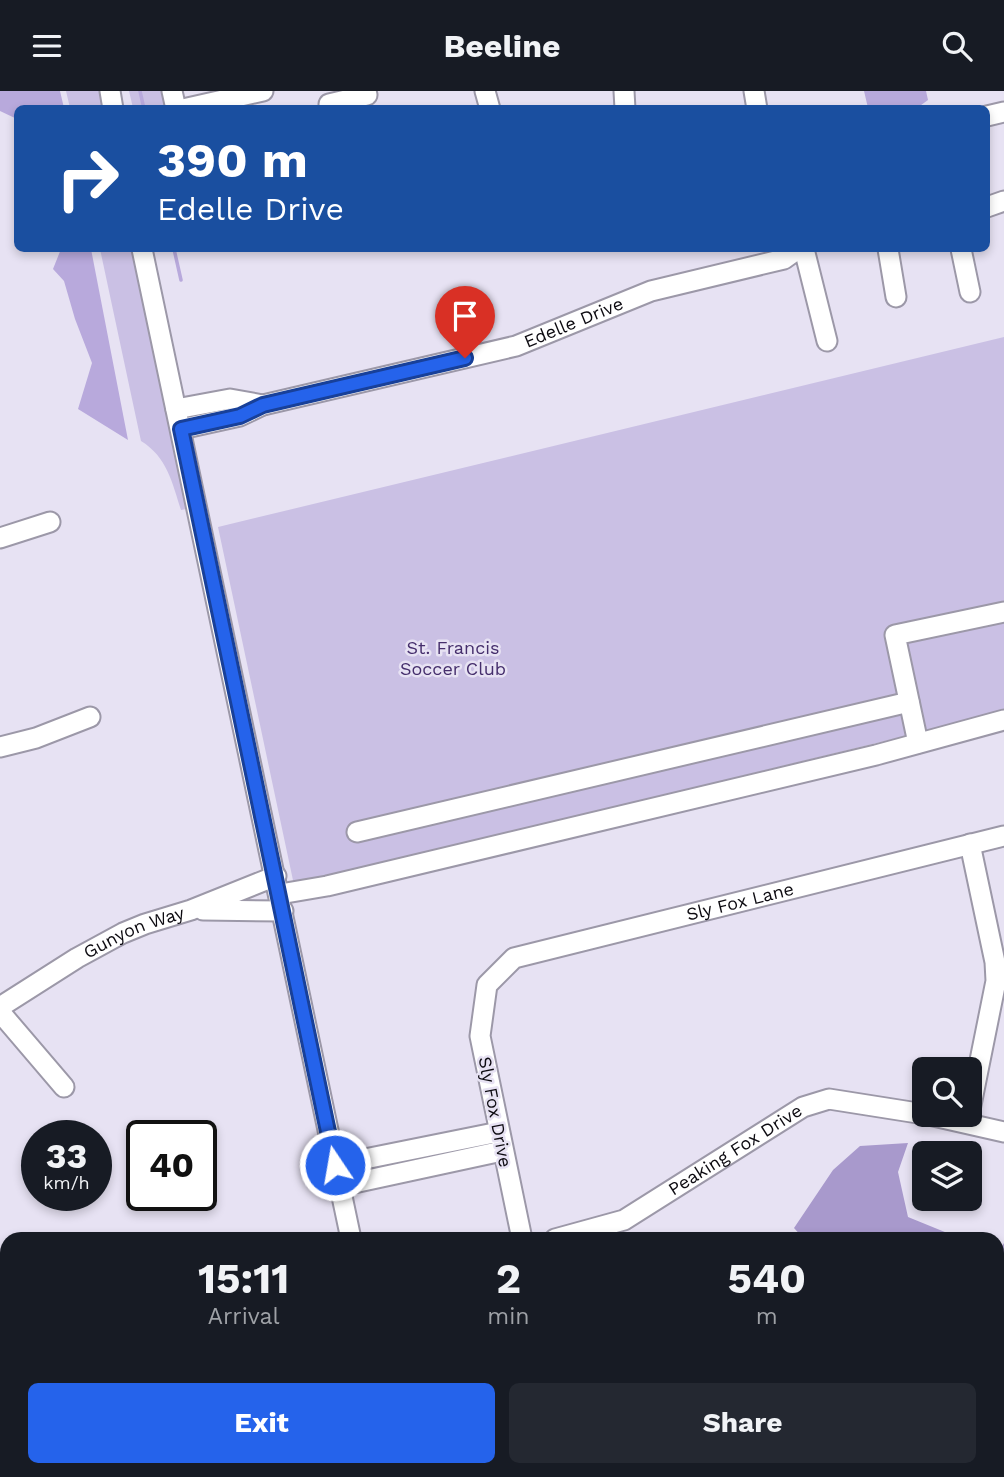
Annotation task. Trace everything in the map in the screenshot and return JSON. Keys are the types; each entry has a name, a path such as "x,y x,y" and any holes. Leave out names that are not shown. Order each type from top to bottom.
{"street":[{"path":"192,105 209,97 234,91"},
{"path":"209,97 263,91"},
{"path":"328,101 372,92"},
{"path":"143,252 350,1232"},
{"name":"Edelle Drive","path":"181,429 240,416 263,405 516,346 651,291 784,259 794,252"},
{"path":"805,252 827,341"},
{"path":"888,252 896,297"},
{"path":"962,252 970,292"},
{"path":"176,409 230,398 263,405"},
{"path":"0,538 50,522"},
{"path":"918,743 895,635 1004,612"},
{"path":"357,832 909,702"},
{"path":"0,747 90,717"},
{"path":"191,911 280,893 327,887 1004,720"},
{"name":"Sly Fox Lane","path":"486,985 514,958 1004,836"},
{"path":"970,845 995,962 996,981 980,1057"},
{"name":"Gunyon Way","path":"0,1007 77,958 145,923 280,893"},
{"name":"Sly Fox Drive","path":"486,985 480,1036 520,1232"},
{"path":"0,1012 64,1087"},
{"name":"Peaking Fox Drive","path":"580,1232 624,1220 803,1107 829,1099 912,1112"},
{"name":"Peaking Fox Drive","path":"982,1122 1004,1132"},
{"path":"335,1165 500,1141"},
{"path":"340,1186 500,1141"}],"green space":[{"path":"66,91 99,91 102,105 69,105"},
{"path":"129,91 163,91 166,105 132,105"},
{"path":"101,252 136,252 192,508 181,510 163,462 141,441"},
{"name":"St. Francis Soccer Club","path":"1004,337 1004,712 294,885 218,527"}],"shaded area":[{"path":"0,91 60,91 63,105 14,105 14,118 0,111"},
{"path":"864,91 926,91 928,100 921,105 867,105"},
{"path":"60,252 92,252 128,440 78,409 92,363 64,281 53,269"},
{"path":"908,1143 898,1172 908,1217 945,1232 798,1232 794,1228 833,1170 860,1146"}],"waterway":[{"path":"140,91 143,105"},
{"path":"175,252 181,280"}],"route":[{"path":"335,1165 181,429 240,416 263,405 465,358"}]}
